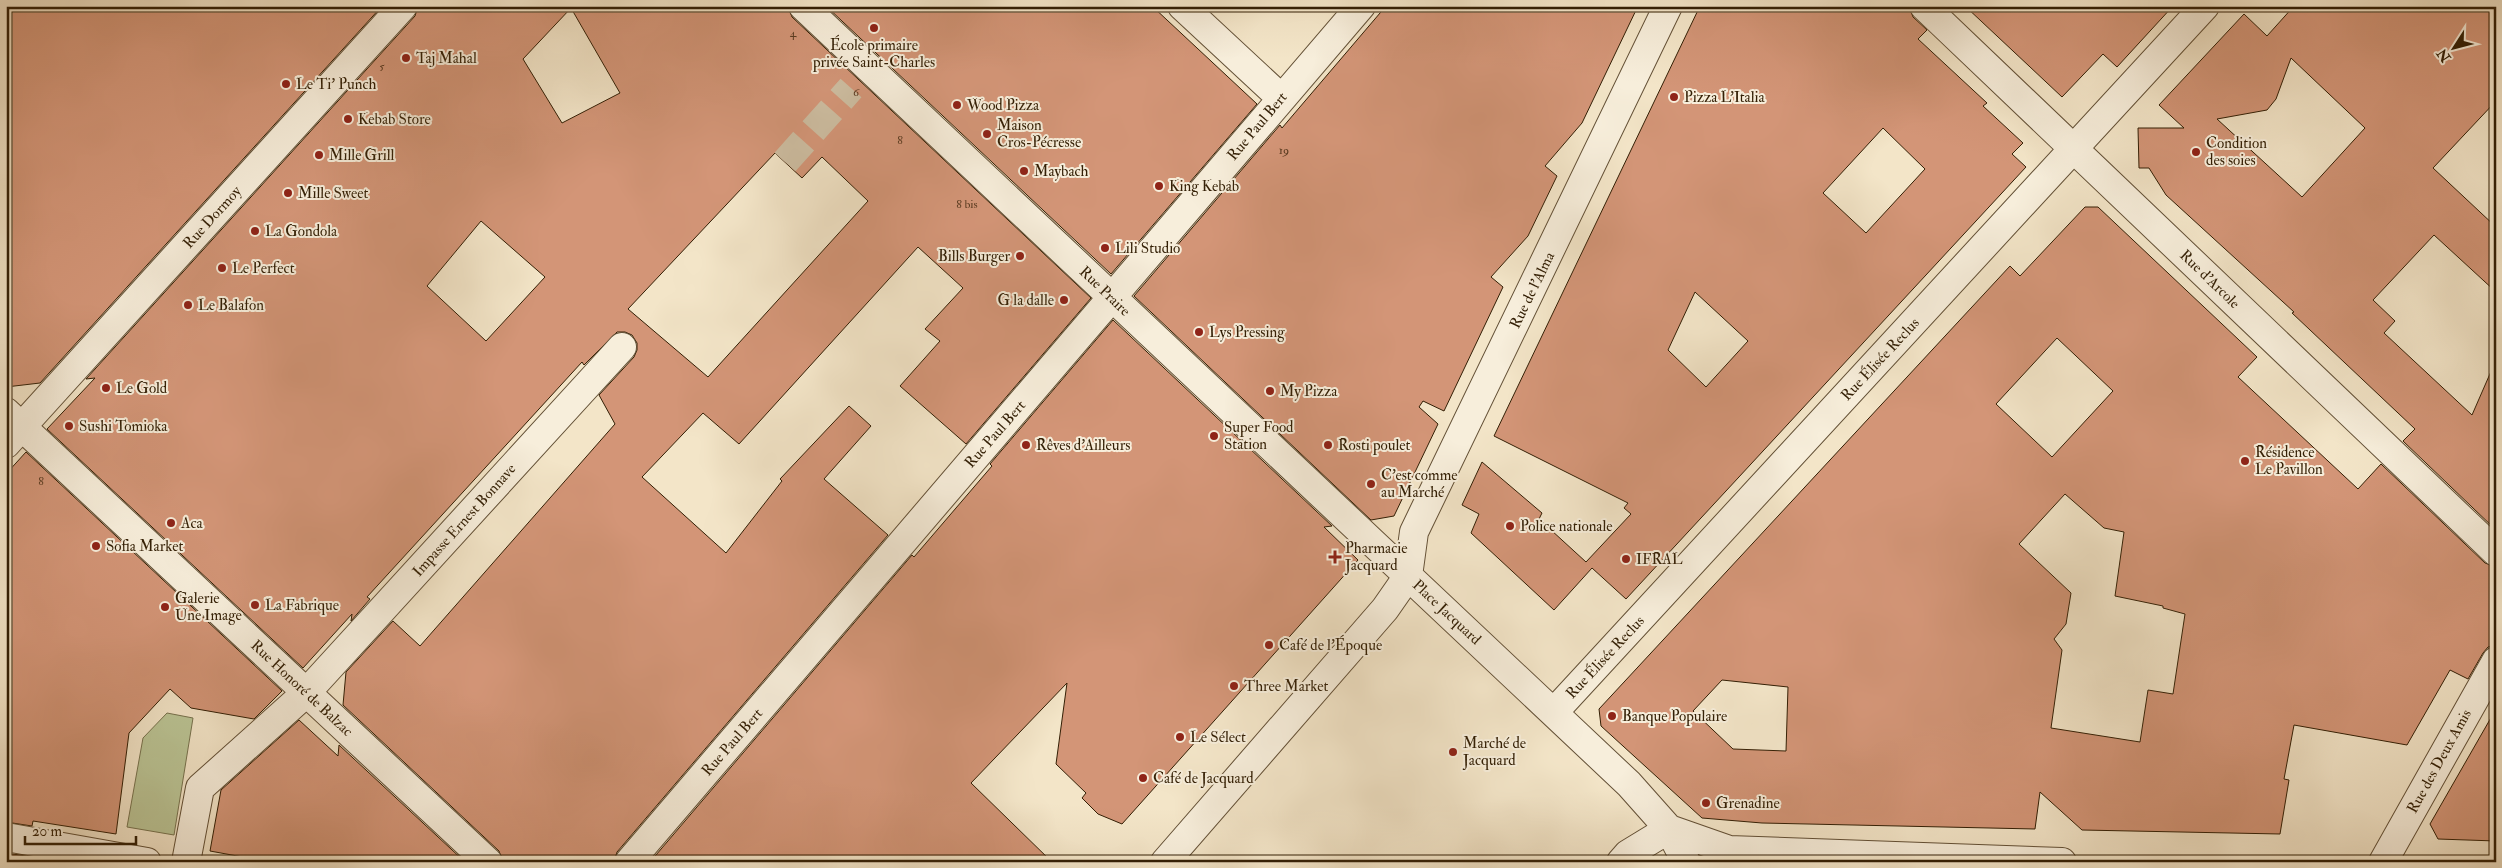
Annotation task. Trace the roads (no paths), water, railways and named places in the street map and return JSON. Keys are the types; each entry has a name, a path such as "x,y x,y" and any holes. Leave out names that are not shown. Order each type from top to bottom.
{"street":[{"name":"Rue Dormoy","path":"12,428 402,6"},
{"name":"Rue Praire","path":"803,6 1408,576"},
{"path":"1182,6 1281,98"},
{"name":"Rue Paul Bert","path":"629,862 1361,6"},
{"name":"Rue de l'Alma","path":"1408,576 1414,532 1668,6"},
{"name":"Rue d'Arcole","path":"1924,6 2496,552"},
{"name":"Rue Élisée Reclus","path":"1554,712 2205,6"},
{"name":"Impasse Ernest Bonnave","path":"186,862 200,788 306,692 622,347"},
{"name":"Rue Honoré de Balzac","path":"12,428 306,692 488,862"},
{"name":"Place Jacquard","path":"1165,862 1385,608 1408,576 1629,784 1669,829"},
{"name":"Rue des Deux Amis","path":"2383,862 2496,661"},
{"path":"1621,862 1628,854 1669,829"},
{"path":"1669,829 1686,862"},
{"path":"1669,829 1729,850 2062,862"},
{"path":"6,837 129,860"}],"tunnel":[{"path":"785,162 851,88"}],"place":[{"name":"École primaire privée Saint-Charles","path":"874,28"},
{"name":"Taj Mahal","path":"406,58"},
{"name":"Le Ti' Punch","path":"286,84"},
{"name":"Pizza L'Italia","path":"1674,97"},
{"name":"Wood Pizza","path":"957,105"},
{"name":"Kebab Store","path":"348,119"},
{"name":"Maison Cros-Pécresse","path":"987,134"},
{"name":"Condition des soies","path":"2196,152"},
{"name":"Mille Grill","path":"319,155"},
{"name":"Maybach","path":"1024,171"},
{"name":"King Kebab","path":"1159,186"},
{"name":"Mille Sweet","path":"288,193"},
{"name":"La Gondola","path":"255,231"},
{"name":"Lili Studio","path":"1105,248"},
{"name":"Bills Burger","path":"1020,256"},
{"name":"Le Perfect","path":"222,268"},
{"name":"G la dalle","path":"1064,300"},
{"name":"Le Balafon","path":"188,305"},
{"name":"Lys Pressing","path":"1199,332"},
{"name":"Le Gold","path":"106,388"},
{"name":"My Pizza","path":"1270,391"},
{"name":"Sushi Tomioka","path":"69,426"},
{"name":"Super Food Station","path":"1214,436"},
{"name":"Rêves d'Ailleurs","path":"1026,445"},
{"name":"Rosti poulet","path":"1328,445"},
{"name":"Résidence Le Pavillon","path":"2245,461"},
{"name":"C'est comme au Marché","path":"1371,484"},
{"name":"Aca","path":"171,523"},
{"name":"Police nationale","path":"1510,526"},
{"name":"Sofia Market","path":"96,546"},
{"name":"Pharmacie Jacquard","path":"1335,557"},
{"name":"IFRAL","path":"1626,559"},
{"name":"La Fabrique","path":"255,605"},
{"name":"Galerie Une Image","path":"165,607"},
{"name":"Café de l'Époque","path":"1269,645"},
{"name":"Three Market","path":"1234,686"},
{"name":"Banque Populaire","path":"1612,716"},
{"name":"Le Sélect","path":"1180,737"},
{"name":"Marché de Jacquard","path":"1453,752"},
{"name":"Café de Jacquard","path":"1143,778"},
{"name":"Grenadine","path":"1706,803"}]}
